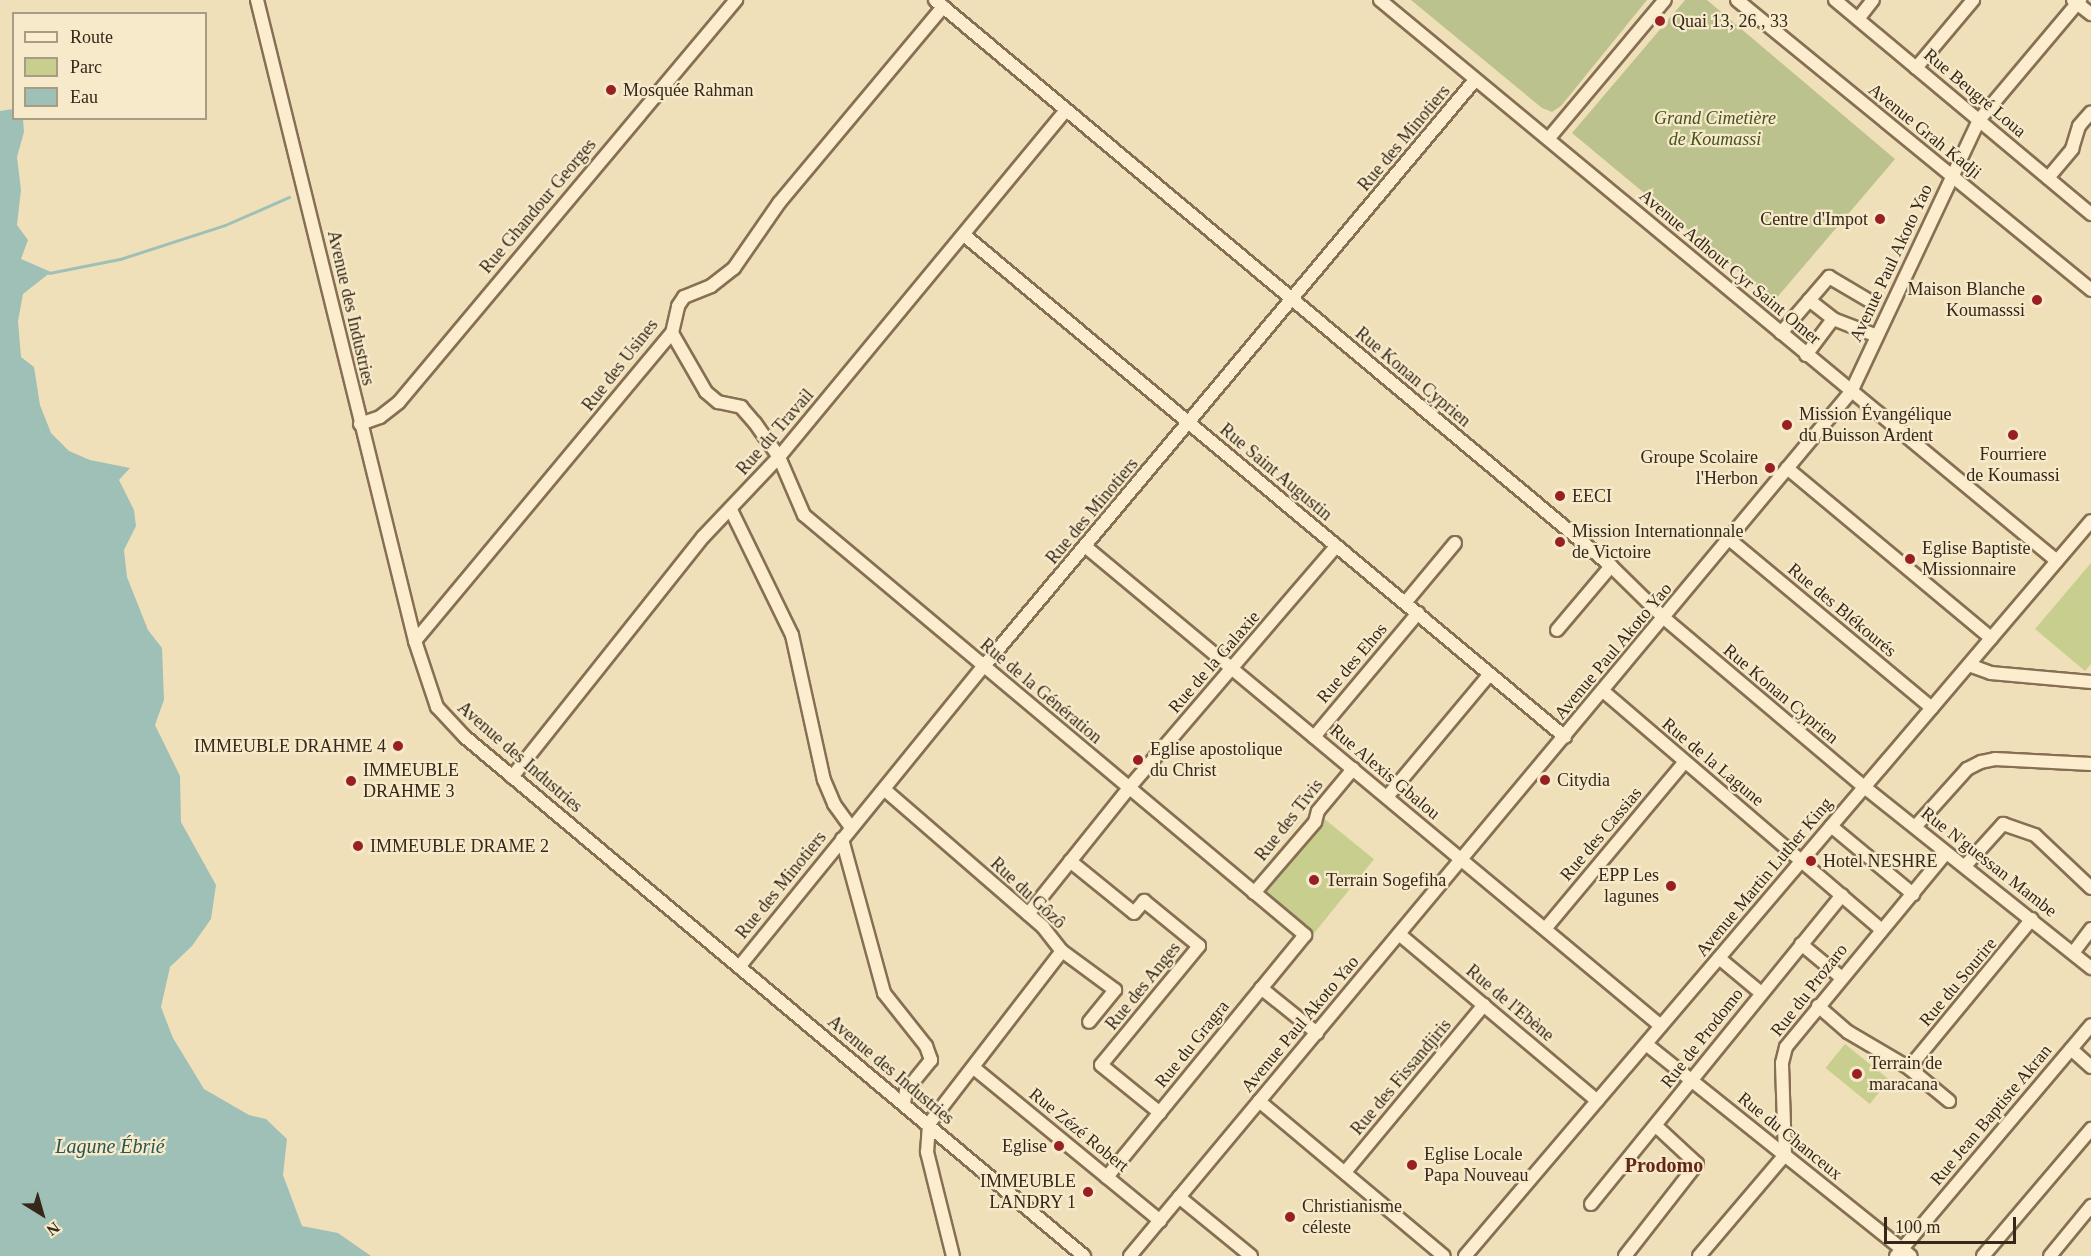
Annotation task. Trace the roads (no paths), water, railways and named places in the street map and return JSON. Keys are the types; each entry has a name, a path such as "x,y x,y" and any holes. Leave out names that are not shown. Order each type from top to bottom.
{"street":[{"name":"Avenue des Industries","path":"257,0 415,641 437,707 465,737 512,777 1084,1256"},
{"name":"Rue Ghandour Georges","path":"360,424 380,417 399,402 736,0"},
{"name":"Avenue Adhout Cyr Saint Omer","path":"1380,0 2057,561"},
{"path":"1549,138 1665,0"},
{"name":"Avenue Grah Kadji","path":"1737,0 2091,290"},
{"name":"Rue Beugré Loua","path":"1835,0 2091,214"},
{"path":"1858,19 1873,0"},
{"path":"1916,68 1973,0"},
{"path":"2077,1 2091,14"},
{"name":"Avenue Paul Akoto Yao","path":"1130,1256 1851,392 1979,120 2077,1"},
{"name":"Rue Konan Cyprien","path":"939,3 1611,566 1664,618 1863,786"},
{"name":"Rue des Usines","path":"415,641 672,333 678,306 684,297 711,286 734,268 779,203 939,3"},
{"name":"Rue des Minotiers","path":"739,967 984,666 1475,80"},
{"name":"Rue du Travail","path":"512,777 703,537 731,510 778,457 1066,110"},
{"path":"2048,178 2072,149 2079,126 2091,112"},
{"name":"Rue Saint Augustin","path":"964,235 1565,737"},
{"path":"1781,333 1829,277 1868,300"},
{"path":"1809,300 1833,319 1877,336"},
{"path":"1806,355 1833,319"},
{"name":"Rue de la Génération","path":"672,333 706,392 718,402 741,407 778,457 804,515 1128,789 1305,935"},
{"path":"1787,468 1991,638"},
{"path":"731,510 792,635 826,786 834,804 852,827"},
{"name":"Avenue Martin Luther King","path":"1465,1256 2091,521"},
{"name":"Rue des Blékourés","path":"1729,539 1932,708"},
{"path":"1405,603 1455,543"},
{"name":"Rue de la Galaxie","path":"1028,914 1128,789 1336,546"},
{"name":"Rue Alexis Gbalou","path":"1086,547 1661,1026"},
{"path":"1557,630 1611,566"},
{"name":"Rue des Ehos","path":"1314,737 1418,614"},
{"path":"1969,665 1992,673 2091,682"},
{"path":"1386,797 1490,674"},
{"name":"Rue de la Lagune","path":"1603,691 1684,763 1881,929"},
{"path":"1915,827 1967,769 1981,762 1995,759 2091,764"},
{"name":"Rue des Cassias","path":"1545,929 1684,763"},
{"name":"Rue des Tivis","path":"1254,893 1315,822 1318,811 1353,768"},
{"name":"Rue N'guessan Mambe","path":"1863,786 2091,968"},
{"name":"Rue du Gôzô","path":"885,790 1028,914 1062,951 929,1124"},
{"path":"1965,866 2003,824 2035,835 2091,888"},
{"path":"1831,826 1912,894"},
{"path":"842,839 884,993 926,1047 931,1060 910,1085 904,1104"},
{"name":"Rue du Prozaro","path":"1785,1155 1782,1055 1818,1006 1946,853"},
{"name":"Rue des Anges","path":"1070,861 1134,913 1144,901 1199,946 1101,1065 1160,1113"},
{"name":"Rue de Prodomo","path":"1591,1204 1842,895"},
{"name":"Rue du Sourire","path":"1910,1068 2032,919"},
{"path":"2073,952 2091,929"},
{"name":"Rue de l'Ebène","path":"1399,934 1598,1101"},
{"name":"Rue du Gragra","path":"1107,1177 1305,935"},
{"path":"1801,945 1842,978"},
{"path":"1062,951 1115,990 1089,1022"},
{"path":"1719,958 1761,993"},
{"path":"1261,988 1317,1033"},
{"name":"Rue des Fissandjiris","path":"1346,1171 1484,1005"},
{"path":"1818,1006 1848,1032 1910,1068 1948,1101"},
{"name":"Rue Jean Baptiste Akran","path":"1903,1253 2091,1025"},
{"name":"Rue du Chanceux","path":"1646,1044 1903,1253"},
{"path":"2071,1049 2091,1067"},
{"name":"Rue Zézé Robert","path":"974,1068 1160,1221"},
{"path":"1259,1101 1346,1171 1444,1256"},
{"path":"929,1124 927,1152 953,1256"},
{"path":"1625,1256 1697,1164 1656,1126"},
{"path":"1983,1256 2091,1128"},
{"path":"1699,1256 1785,1155"},
{"path":"1179,1197 1251,1256"},
{"path":"2050,1256 2091,1206"}],"water":[{"name":"Lagune Ébrié","path":"12,109 12,120 23,120 24,132 17,157 21,190 17,225 28,240 21,259 51,272 23,294 18,321 21,357 34,367 40,405 51,433 69,451 90,460 130,468 119,480 134,510 136,526 124,550 127,577 148,630 162,648 164,700 155,725 180,776 181,822 216,885 211,919 192,946 170,967 161,1007 173,1038 204,1089 249,1115 266,1119 287,1139 283,1175 302,1226 338,1233 371,1256 0,1256 0,111"}],"waterway":[{"path":"49,273 120,259 225,225 289,197"}],"place":[{"name":"Quai 13, 26 , 33","path":"1660,21"},
{"name":"Mosquée Rahman","path":"611,90"},
{"name":"Centre d'Impot","path":"1880,219"},
{"name":"Maison Blanche Koumasssi","path":"2037,300"},
{"name":"Mission Évangélique du Buisson Ardent","path":"1787,425"},
{"name":"Fourriere de Koumassi","path":"2013,435"},
{"name":"Groupe Scolaire l'Herbon","path":"1770,468"},
{"name":"EECI","path":"1560,496"},
{"name":"Mission Internationnale de Victoire","path":"1560,542"},
{"name":"Eglise Baptiste Missionnaire","path":"1910,559"},
{"name":"IMMEUBLE DRAHME 4","path":"398,746"},
{"name":"Eglise apostolique du Christ","path":"1138,760"},
{"name":"Citydia","path":"1545,780"},
{"name":"IMMEUBLE DRAHME 3","path":"351,781"},
{"name":"IMMEUBLE DRAME 2","path":"358,846"},
{"name":"Hotel NESHRE","path":"1811,861"},
{"name":"Terrain Sogefiha","path":"1314,880"},
{"name":"EPP Les lagunes","path":"1671,886"},
{"name":"Terrain de maracana","path":"1857,1074"},
{"name":"Eglise","path":"1059,1146"},
{"name":"Eglise Locale Papa Nouveau","path":"1412,1165"},
{"name":"IMMEUBLE LANDRY 1","path":"1088,1192"},
{"name":"Christianisme céleste","path":"1290,1217"}],"district":[{"name":"Prodomo","path":"1664,1165"}],"park label":[{"name":"Grand Cimetière de Koumassi","path":"1715,129"}]}
